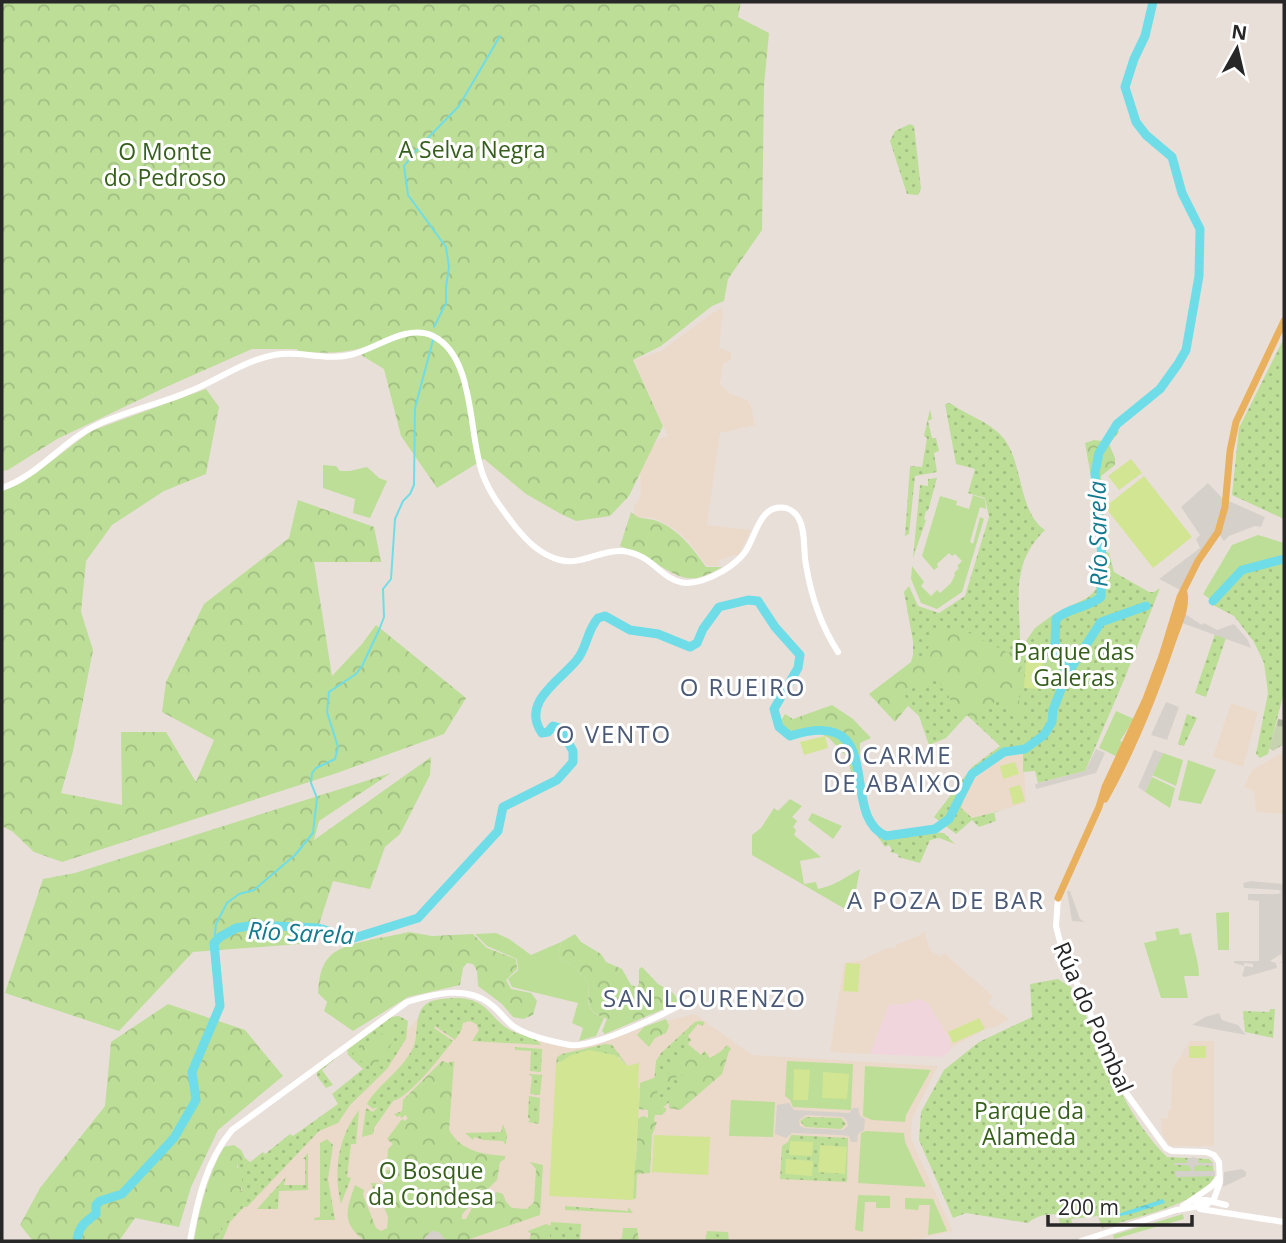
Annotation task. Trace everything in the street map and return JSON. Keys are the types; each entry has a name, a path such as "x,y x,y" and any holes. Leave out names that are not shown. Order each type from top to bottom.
{"main road":[{"path":"1102,803 1103,789 1149,690 1184,592 1198,561 1217,532 1226,497 1230,451 1236,422 1284,321"},
{"path":"1058,898 1161,677 1180,621 1184,592"}],"street":[{"path":"2,488 23,478 78,435 107,420 191,391 264,357 288,354 356,354 411,333 426,333 441,341 463,377 479,461 493,496 523,536 545,554 559,560 572,561 610,552 628,552 637,555 672,579 695,582 708,579 738,560 752,540 759,521 768,513 776,509 789,509 801,522 806,565 818,610 827,635 838,652"},
{"name":"Rúa do Pombal","path":"1058,898 1056,926 1066,961 1124,1090 1152,1131 1170,1151 1209,1153 1217,1158 1219,1177 1216,1188"},
{"path":"190,1241 194,1217 209,1169 218,1149 232,1130 407,1002 437,995 470,994 491,1004 518,1029 571,1045 597,1041 691,1000"},
{"path":"1216,1188 1210,1197 1218,1210"},
{"path":"1216,1188 1230,1212"},
{"path":"1084,1240 1176,1210 1216,1188"},
{"path":"1187,1205 1206,1205 1212,1201 1226,1205"},
{"path":"1187,1205 1284,1222"}],"shaded area":[{"path":"723,308 719,348 731,352 731,360 723,364 720,384 729,393 747,400 755,425 720,433 707,525 751,530 739,554 719,560 720,566 707,566 676,530 655,518 634,517 634,506 641,497 640,470 646,454 660,438 668,436 634,360 661,351"},
{"path":"1208,483 1222,498 1265,517 1261,527 1255,526 1229,536 1224,541 1218,533 1184,592 1159,579 1200,548 1196,539 1200,535 1181,507"},
{"path":"1185,614 1202,625 1204,623 1217,630 1234,624 1248,640 1251,648 1182,623"},
{"path":"1166,702 1179,707 1167,740 1151,735"},
{"path":"1231,703 1258,712 1243,767 1213,757"},
{"path":"1096,749 1105,753 1096,773 1036,789 1035,784 1085,771"},
{"path":"1154,750 1163,753 1145,792 1138,787"},
{"path":"1023,752 1026,803 972,818 961,808 969,784 1004,756"},
{"path":"1284,752 1284,814 1256,812 1254,791 1244,787 1252,770"},
{"path":"1251,881 1284,884 1284,962 1278,963 1283,961 1281,954 1270,961 1276,963 1277,968 1245,977 1242,976 1245,966 1253,967 1253,964 1244,963 1244,966 1234,961 1259,961 1259,901 1248,900 1248,894 1281,892 1244,888 1243,883"},
{"path":"1067,891 1070,891 1080,919 1085,922 1072,921"},
{"path":"924,930 930,950 940,957 944,953 993,996 988,1003 1009,1019 951,1048 948,1036 928,1003 919,999 905,1004 889,1005 870,1054 830,1052 844,963 864,960 888,948 895,948 896,945 922,934"},
{"path":"919,999 928,1003 948,1036 951,1048 948,1053 941,1057 870,1054 889,1005 905,1004"},
{"path":"434,1002 511,1032 568,1048 597,1044 653,1024 695,1014 752,1055 938,1066 912,1119 911,1139 953,1231 912,1241 194,1241 242,1187 321,1121"},
{"path":"1219,1013 1222,1020 1238,1025 1246,1035 1192,1025"},
{"path":"1190,1041 1214,1041 1214,1146 1171,1146 1162,1134 1161,1118 1168,1118 1168,1111 1171,1110 1172,1070"},
{"path":"789,1103 794,1110 849,1113 853,1108 858,1108 860,1116 865,1119 864,1130 858,1134 857,1142 851,1142 849,1136 841,1135 792,1133 786,1138 775,1134 777,1105","holes":["806,1115 843,1117 848,1126 843,1130 804,1128 800,1126 799,1120"]},
{"path":"1187,1159 1198,1159 1198,1163 1213,1163 1213,1166 1198,1165 1194,1167 1194,1171 1215,1171 1215,1176 1176,1177 1175,1171 1191,1171 1191,1168 1174,1163 1187,1163"},
{"path":"1242,1169 1246,1176 1223,1187 1224,1172"},
{"path":"431,1231 439,1232 446,1241 422,1241"}],"green space":[{"path":"2,2 741,2 738,17 769,33 764,85 762,230 728,279 724,301 712,306 661,346 633,360 663,426 629,496 610,516 576,521 526,494 484,459 437,488 401,436 384,369 361,355 390,339 355,350 324,353 297,349 252,349 57,439 8,470 2,471"},
{"path":"910,124 914,126 921,189 918,195 907,194 890,141 895,131"},
{"path":"1283,340 1284,519 1232,495 1239,428"},
{"path":"206,389 219,407 206,474 164,491 112,525 86,561 81,612 93,650 73,751 61,793 122,805 121,732 166,732 196,782 214,740 162,712 166,682 204,604 289,538 298,500 374,527 381,562 314,562 332,676 376,625 466,698 444,734 337,773 62,862 34,852 13,832 2,826 2,491 36,473 91,431"},
{"name":"Parque das Galeras","path":"950,403 987,424 1005,440 1011,450 1030,512 1045,530 1026,556 1022,569 1019,583 1020,644 1023,645 1035,628 1054,614 1087,598 1095,591 1100,549 1109,553 1114,572 1149,592 1160,588 1085,771 1038,783 1035,771 1023,772 1023,752 1008,754 984,768 972,780 961,808 972,818 994,812 996,821 979,827 972,820 956,834 934,817 972,767 1000,746 967,715 946,738 929,745 919,716 908,706 903,691 932,682 923,658 913,655 904,592 909,586 918,606 939,613 965,596 989,517 985,498 968,493 975,469 956,464 945,404"},
{"path":"930,409 932,419 928,421 939,451 934,453 937,472 915,476 909,534 905,536 910,466 922,467 927,438 924,436"},
{"path":"1116,428 1119,432 1109,444 1115,465 1101,476 1106,544 1098,544 1085,443 1103,441"},
{"path":"1131,459 1142,473 1119,490 1108,476"},
{"path":"323,465 336,466 340,471 367,467 379,478 387,481 370,518 353,513 355,499 323,488"},
{"path":"1144,476 1192,537 1153,568 1105,507"},
{"path":"937,478 913,558 920,485 928,486 928,479"},
{"path":"973,495 985,499 986,509 980,507 970,542 973,544 980,517 984,519 962,592 937,609 921,603 911,579 912,566 924,582 921,586 931,596 937,590 940,593 951,583 959,568 957,566 962,561 955,554 952,556 949,553 934,570 922,556 940,496 957,501 956,505 969,509"},
{"path":"631,512 637,517 657,521 672,529 706,567 722,567 703,576 688,578 620,546"},
{"path":"1258,535 1284,543 1284,558 1239,569 1211,600 1203,594 1232,545"},
{"path":"1284,561 1284,692 1268,754 1260,758 1256,754 1268,693 1264,663 1254,642 1234,616 1213,605 1242,572"},
{"path":"939,628 967,632 1009,653 1019,644 1023,645 1019,700 1021,716 1000,696 976,723 967,715 963,719 935,678 933,682 904,691 908,706 895,722 869,694 911,662 913,655 923,657"},
{"path":"1215,634 1226,638 1206,697 1195,693"},
{"path":"1026,656 1043,658 1041,689 1024,688"},
{"path":"832,705 853,719 871,738 860,743 859,787 856,790 847,757 829,738 819,733 805,733 788,738 776,729 785,714 793,719"},
{"path":"1116,711 1134,719 1120,741 1123,742 1116,756 1099,748"},
{"path":"1187,714 1197,718 1184,746 1178,744"},
{"path":"1278,719 1284,720 1284,744 1273,751 1269,748"},
{"path":"825,736 828,748 804,755 800,742"},
{"path":"1163,753 1183,760 1176,786 1152,775"},
{"path":"431,757 430,775 400,834 385,847 370,889 333,881 313,943 193,952 119,1031 5,993 43,879 75,873 391,773 319,821 314,840"},
{"path":"1188,760 1216,770 1201,804 1178,800"},
{"path":"1015,762 1019,774 1003,779 1000,766"},
{"path":"1152,777 1175,788 1170,808 1145,792"},
{"path":"1020,785 1025,801 1013,805 1009,788"},
{"path":"790,799 802,806 792,817 797,821 793,827 796,830 794,835 821,857 800,861 804,884 816,882 818,889 824,888 860,869 855,895 845,909 752,855 752,835 761,828 774,808 778,811"},
{"path":"812,813 842,826 833,839 808,820"},
{"path":"930,832 944,833 955,844 939,838 930,840 920,863 898,857 898,854 890,852 892,850 889,845 885,847 878,837 898,838"},
{"path":"1229,912 1229,950 1218,950 1216,913"},
{"path":"1178,928 1180,935 1191,933 1199,976 1184,976 1188,998 1161,998 1144,943 1157,940 1155,932"},
{"path":"409,932 432,936 473,934 487,948 516,959 517,969 506,980 511,989 531,993 537,1001 533,1015 523,1019 513,1017 502,1004 478,986 477,971 473,964 467,963 463,968 460,985 408,997 353,1031 324,1011 327,1002 318,993 319,983 322,969 330,956 345,947"},
{"path":"496,933 531,955 561,942 558,957 571,964 589,984 590,1008 604,1018 596,1036 579,1041 583,1028 572,1023 578,1003 512,987 508,979 518,970 517,959 487,946 475,934"},
{"path":"575,934 581,942 601,954 606,962 622,969 631,985 637,987 639,984 639,969 642,967 680,1002 605,1034 602,1031 607,1019 595,1013 589,1006 589,984 571,964 558,957 561,942"},
{"path":"846,963 860,964 858,992 843,991"},
{"name":"Parque da Alameda","path":"1058,979 1074,989 1125,1100 1151,1140 1167,1157 1209,1159 1213,1163 1214,1178 1205,1188 1179,1203 1102,1228 1098,1216 1071,1219 1072,1223 1060,1226 1059,1218 1069,1219 1048,1215 1037,1217 1028,1223 966,1213 953,1218 919,1140 921,1112 944,1070 979,1042 1032,1017 1030,984"},
{"path":"438,999 475,1001 504,1026 535,1039 541,1045 472,1041 479,1030 476,1024 470,1021 463,1023 455,1040 435,1026 434,1028 453,1041 417,1084 393,1101 374,1128 373,1134 362,1137 366,1108 373,1112 378,1107 373,1109 367,1104 413,1048 421,1010"},
{"path":"168,1004 245,1030 283,1076 218,1130 191,1187 179,1227 135,1218 119,1241 33,1241 20,1225 40,1188 105,1106 111,1042"},
{"path":"1270,1009 1275,1009 1273,1038 1245,1032 1243,1011 1269,1012"},
{"path":"399,1016 408,1021 406,1039 387,1069 350,1105 338,1123 319,1131 230,1222 222,1241 217,1241 221,1228 244,1201 237,1163 245,1158 250,1162 263,1152 265,1154 290,1134 293,1136 338,1104 332,1094 363,1069 348,1055 347,1050 391,1017"},
{"path":"979,1018 985,1029 953,1043 948,1032"},
{"path":"666,1019 669,1026 666,1033 655,1038 649,1047 637,1035 644,1027"},
{"path":"695,1022 705,1022 702,1026 698,1024 688,1036 691,1040 688,1044 701,1055 705,1051 712,1061 727,1045 731,1049 719,1063 697,1078 651,1118 656,1061 661,1053"},
{"path":"389,1029 394,1041 375,1066 366,1065 363,1060 359,1062 352,1052 359,1054 361,1046"},
{"path":"605,1044 612,1045 627,1066 619,1057 559,1062 556,1065 557,1057 562,1054"},
{"path":"1189,1046 1206,1046 1206,1058 1189,1058"},
{"path":"515,1047 542,1049 541,1072 530,1071 531,1051 515,1050"},
{"path":"689,1048 701,1057 703,1065 730,1048 722,1074 680,1110 669,1108 669,1097 686,1079 679,1073 671,1084 657,1088 658,1107 666,1108 666,1111 662,1115 655,1115 654,1121 657,1122 652,1135 650,1173 637,1174 636,1198 625,1198 630,1161 636,1160 638,1119 643,1116 648,1118 648,1110 639,1109 640,1083 665,1071 669,1074 669,1064 681,1051"},
{"path":"589,1050 615,1055 627,1066 639,1063 640,1089 633,1200 549,1196 556,1065 571,1055"},
{"path":"343,1052 322,1070 333,1085 326,1088 317,1072"},
{"name":"O Bosque da Condesa","path":"442,1061 454,1061 449,1130 466,1147 481,1153 505,1156 500,1162 497,1180 462,1214 462,1219 466,1219 472,1208 497,1192 503,1194 512,1208 527,1209 534,1202 536,1169 530,1162 543,1165 540,1215 464,1241 365,1241 349,1222 349,1202 355,1185 364,1190 363,1195 376,1228 381,1231 387,1228 388,1217 376,1188 373,1189 371,1183 384,1184 386,1170 389,1170 390,1164 387,1163 388,1149 393,1144 387,1139 402,1119 405,1121 408,1118 394,1114 402,1111 403,1100"},
{"path":"787,1061 853,1064 851,1110 793,1107 785,1096"},
{"path":"865,1066 931,1070 906,1115 905,1122 872,1120 863,1116"},
{"path":"794,1069 810,1070 808,1100 793,1100"},
{"path":"823,1072 849,1074 847,1099 822,1098"},
{"path":"529,1074 542,1075 540,1095 530,1094 532,1077"},
{"path":"529,1096 540,1098 539,1124 528,1122"},
{"path":"731,1100 775,1102 773,1137 729,1136"},
{"path":"359,1110 356,1144 351,1144 347,1177 351,1178 341,1204 337,1179 339,1155 346,1131"},
{"path":"806,1117 841,1118 846,1124 841,1129 805,1127 800,1121"},
{"path":"503,1124 507,1135 506,1145 503,1141 474,1137 473,1140 465,1133 501,1132"},
{"path":"861,1133 904,1133 905,1142 926,1187 858,1183"},
{"path":"654,1135 710,1137 708,1175 652,1172"},
{"path":"791,1135 848,1138 847,1182 780,1179 782,1146 788,1142"},
{"path":"327,1139 333,1145 328,1179 335,1220 314,1220 320,1217 320,1143"},
{"path":"790,1141 813,1142 812,1156 789,1155"},
{"path":"234,1145 241,1150 245,1158 237,1164 237,1168 243,1171 241,1191 244,1191 244,1202 221,1228 217,1241 194,1241 201,1205 213,1169 224,1147"},
{"path":"820,1145 847,1147 845,1174 818,1172"},
{"path":"308,1153 308,1190 279,1191 278,1209 257,1209 286,1177 284,1185 305,1185 303,1159"},
{"path":"786,1159 813,1161 812,1176 785,1174"},
{"path":"858,1195 890,1196 890,1208 876,1208 876,1202 865,1202 863,1232 855,1230"},
{"path":"905,1198 933,1199 947,1231 928,1235 930,1205 919,1205 918,1210 905,1209"},
{"path":"565,1206 628,1211 628,1207 633,1213 565,1210"},
{"path":"1183,1214 1184,1219 1114,1239 1113,1235"},
{"path":"551,1222 581,1224 580,1241 549,1241"},
{"path":"546,1224 551,1226 549,1241 529,1241 531,1234 528,1231"},
{"path":"623,1228 637,1228 639,1241 617,1241 622,1238"},
{"path":"707,1231 728,1232 729,1241 705,1241"}],"water":[{"path":"1163,1199 1165,1203 1117,1216 1118,1214"}],"waterway":[{"name":"Río Sarela","path":"77,1241 83,1225 96,1214 96,1205 100,1201 122,1194 174,1138 196,1100 192,1072 220,1006 214,943 236,928 255,925 318,928 354,938 418,918 498,831 503,807 557,780 573,762 573,751 560,728 553,726 548,732 542,733 536,721 536,711 547,691 579,657 598,618 605,616 630,630 658,634 690,647 697,643 703,629 719,607 748,600 758,601 775,627 800,655 798,668 774,709 779,727 790,736 821,730 840,735 851,748 864,807 872,824 886,836 935,829 949,819 972,774 1004,752 1025,749 1044,735 1052,722 1053,710 1067,674 1055,643 1056,619 1101,597 1102,558 1095,473 1099,453 1117,424 1160,389 1186,350 1199,276 1200,229 1182,193 1172,157 1146,135 1136,122 1125,87 1145,36 1153,2"},
{"path":"434,327 446,303 449,267 446,247 408,195 404,166 459,106 500,36"},
{"path":"214,943 216,924 227,903 239,894 254,890 295,855 313,833 317,798 311,783 312,773 316,768 335,759 338,747 327,712 329,692 356,674 362,666 384,617 383,589 391,579 395,519 414,485 415,408 433,340"},
{"path":"1213,601 1242,570 1284,559"},
{"path":"1067,674 1101,622 1146,606"}],"district":[{"name":"O RUEIRO","path":"743,686"},
{"name":"O VENTO","path":"614,733"},
{"name":"O CARME DE ABAIXO","path":"893,768"},
{"name":"A POZA DE BAR","path":"946,899"},
{"name":"SAN LOURENZO","path":"705,997"}],"park label":[{"name":"A Selva Negra","path":"472,149"},
{"name":"O Monte do Pedroso","path":"165,164"}]}
